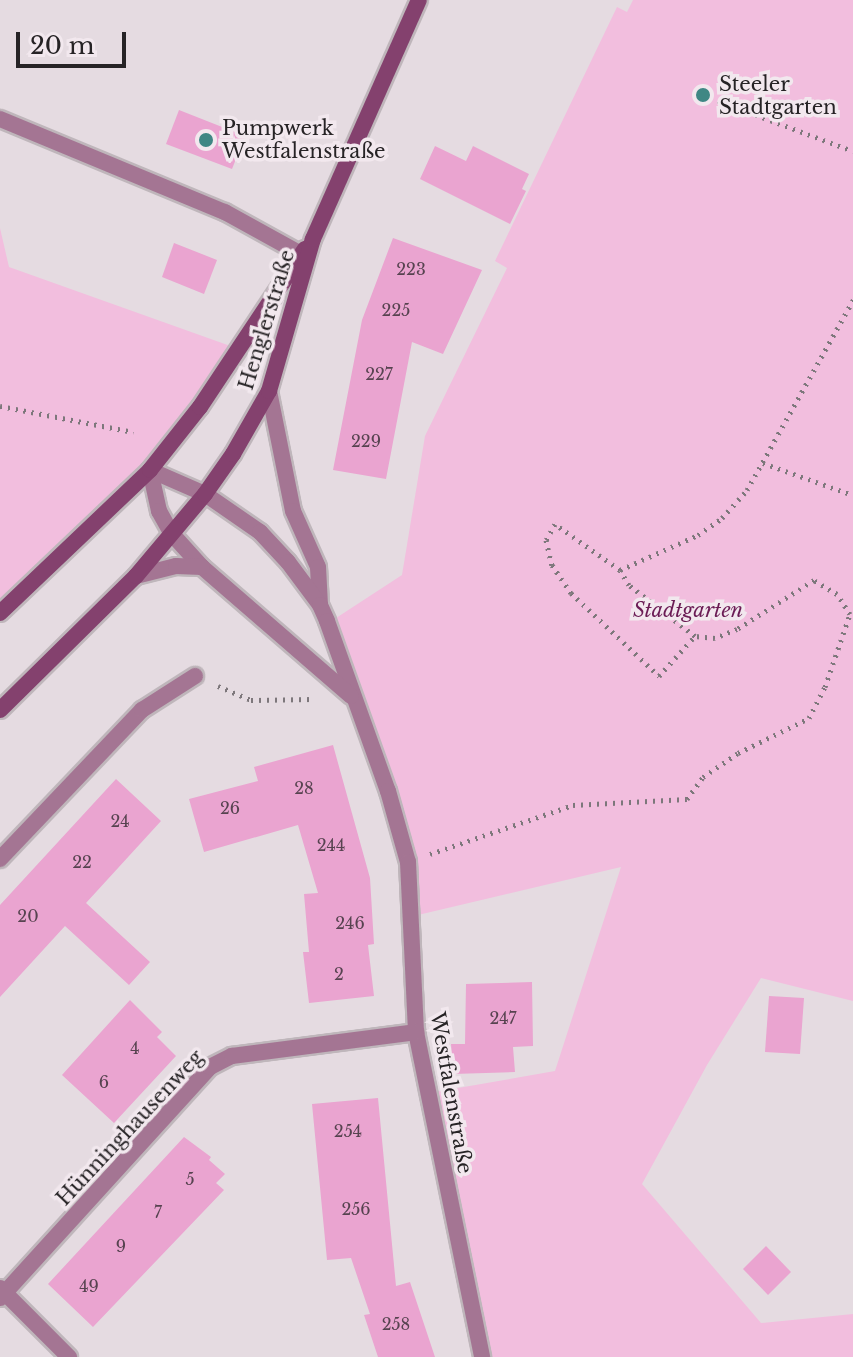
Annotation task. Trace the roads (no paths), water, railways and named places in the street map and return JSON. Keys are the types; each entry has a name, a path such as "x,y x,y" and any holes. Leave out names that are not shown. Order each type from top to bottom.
{"main road":[{"path":"313,239 419,0"},
{"name":"Henglerstraße","path":"0,613 150,470 200,407 313,239"},
{"name":"Henglerstraße","path":"0,710 136,576 205,494 269,391 313,239"}],"street":[{"path":"0,119 225,212 301,254"},
{"name":"Westfalenstraße","path":"269,391 293,511 318,567 320,605 388,791 408,862 416,1032 482,1357"},
{"name":"Westfalenstraße","path":"150,470 205,494 260,532 320,605"},
{"name":"Westfalenstraße","path":"150,470 159,511 172,534 202,567 354,699"},
{"path":"136,576 176,566 202,567"},
{"path":"0,859 142,710 195,676"},
{"name":"Hünninghausenweg","path":"2,1293 210,1067 232,1056 416,1032"},
{"path":"2,1293 69,1357"}],"place":[{"name":"Steeler Stadtgarten","path":"703,95"},
{"name":"Pumpwerk Westfalenstraße","path":"206,140"}],"park label":[{"name":"Stadtgarten","path":"688,610"}]}
